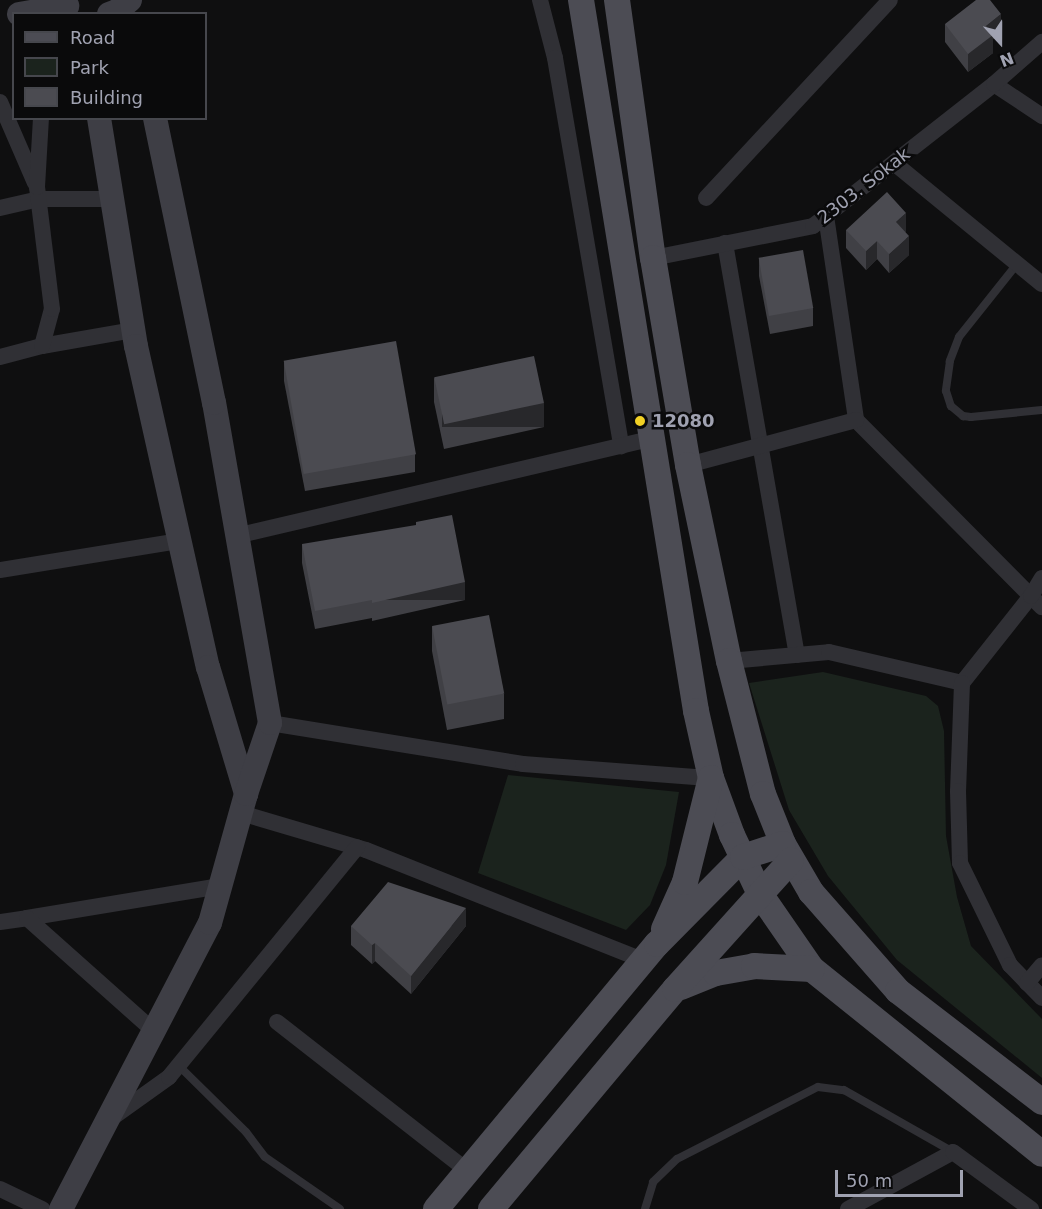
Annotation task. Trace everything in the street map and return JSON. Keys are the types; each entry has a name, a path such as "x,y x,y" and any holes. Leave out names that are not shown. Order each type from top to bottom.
{"main road":[{"path":"581,0 696,711 711,778 732,835 760,894 812,969 1042,1154"},
{"path":"617,0 652,258 688,465 729,661 763,794 787,852 811,892 898,991 1042,1102"},
{"path":"650,952 685,882 711,778"},
{"path":"436,1209 650,952 743,857 787,852"},
{"path":"491,1209 675,989 760,894 787,852"},
{"path":"675,989 716,973 754,966 812,969"}],"street":[{"path":"114,12 130,0"},
{"path":"540,0 555,58 621,446"},
{"path":"706,198 890,0"},
{"path":"36,12 70,8"},
{"name":"2303. Sokak","path":"652,258 813,226 994,84 1042,42"},
{"path":"994,84 1042,116"},
{"path":"0,102 37,193"},
{"path":"41,120 37,193 52,309 42,346"},
{"path":"99,120 133,330 208,667 243,804"},
{"path":"61,1209 210,923 243,804 270,723 214,403 155,120"},
{"path":"894,163 1042,284"},
{"path":"0,208 37,193 112,199"},
{"path":"826,216 856,420 1036,602"},
{"path":"725,243 797,655"},
{"path":"0,357 42,346 133,330"},
{"path":"688,465 856,420"},
{"path":"236,536 651,439"},
{"path":"0,570 180,542"},
{"path":"1042,578 1036,602 962,683 958,791 960,863 1010,965 1042,998"},
{"path":"729,661 829,652 962,683"},
{"path":"270,723 523,764 711,778"},
{"path":"243,804 650,952"},
{"path":"108,1120 169,1077 357,847"},
{"path":"0,922 220,886"},
{"path":"27,918 155,1032"},
{"path":"1027,983 1042,965"},
{"path":"278,1022 468,1171"},
{"path":"848,1209 953,1152 1031,1209"},
{"path":"0,1189 42,1209"}],"lane":[{"path":"1017,264 959,337 950,361 946,391 951,406 963,416 983,417 1042,410"},
{"path":"178,1065 246,1132 265,1157 340,1209"},
{"path":"645,1209 653,1182 677,1159 818,1087 844,1090 953,1152"}],"green space":[{"path":"823,672 926,696 938,706 944,731 946,836 957,897 971,946 1042,1019 1042,1078 897,960 828,876 789,810 749,683"},
{"path":"508,775 679,792 666,865 650,905 626,930 478,873"}],"building":[{"path":"976,0 990,0 1001,14 986,26 993,35 968,54 945,24"},
{"path":"887,192 906,213 896,222 909,236 889,254 877,241 866,251 846,230"},
{"path":"803,250 813,308 769,316 759,258"},
{"path":"396,341 416,454 304,474 284,361"},
{"path":"534,356 544,403 444,424 434,377"},
{"path":"452,515 465,582 372,603 372,600 315,611 302,544 416,525 416,522"},
{"path":"489,615 504,694 447,705 432,626"},
{"path":"388,882 466,908 411,976 375,943 372,945 351,926"}],"place":[{"name":"12080","path":"640,421"}]}
